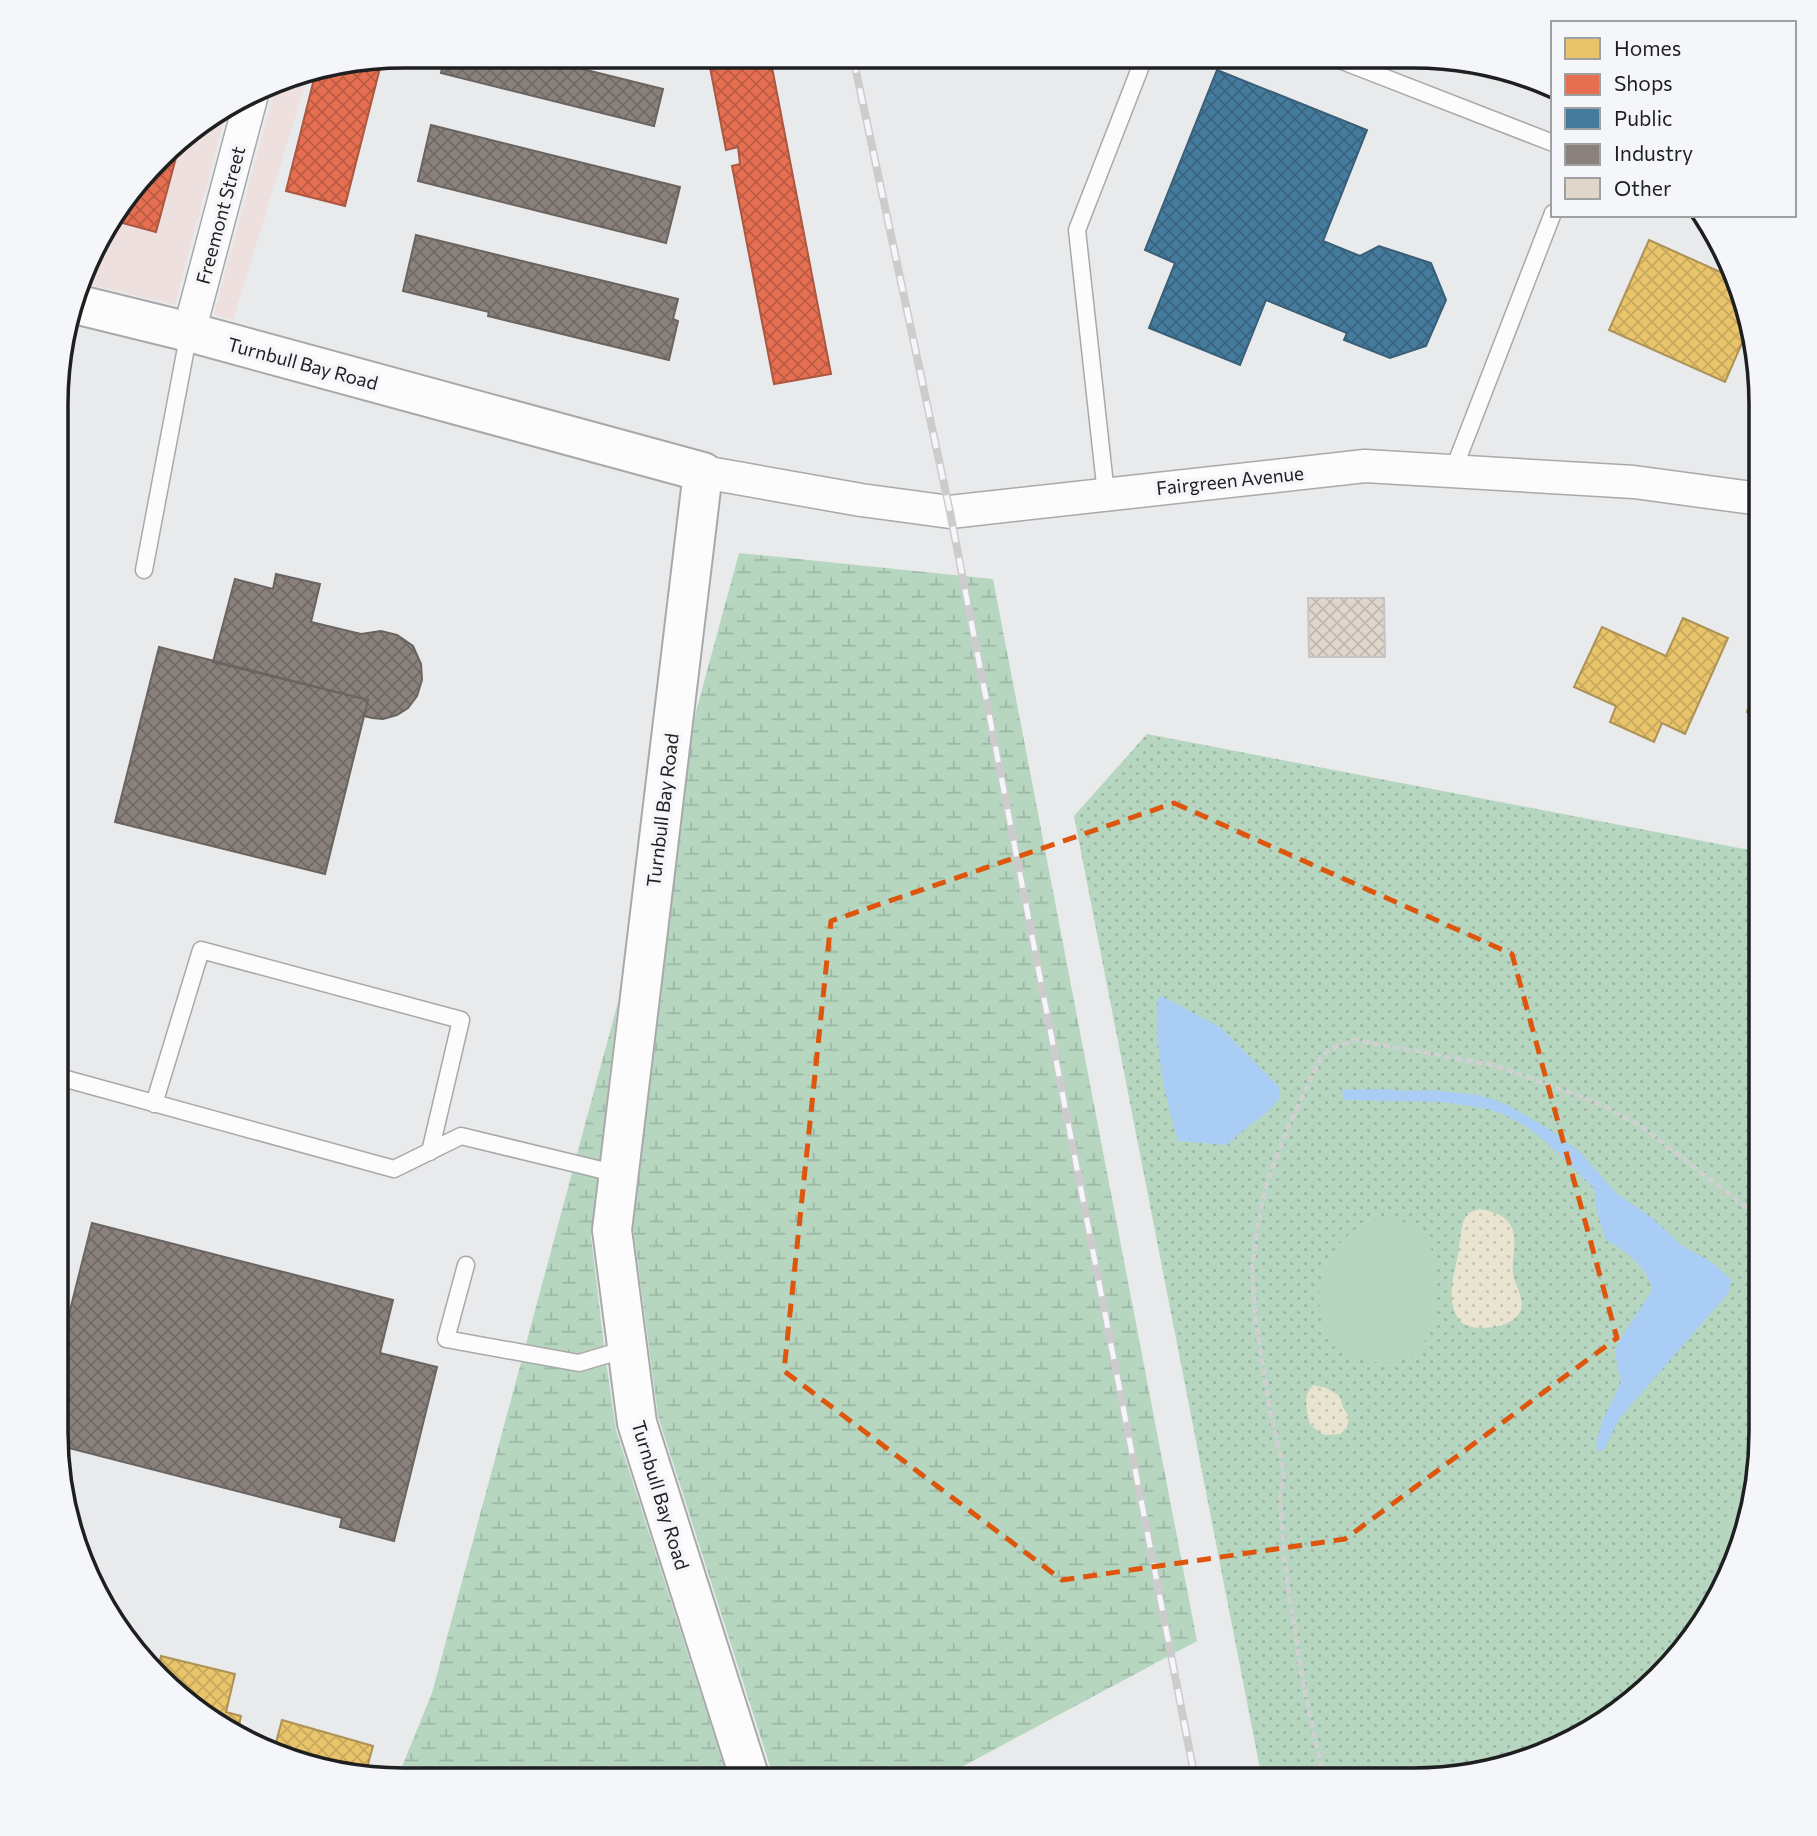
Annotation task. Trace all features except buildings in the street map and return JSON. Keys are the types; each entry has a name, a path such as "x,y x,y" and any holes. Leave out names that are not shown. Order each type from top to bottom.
{"street":[{"name":"Freemont Street","path":"189,332 249,107"},
{"name":"Turnbull Bay Road","path":"83,306 189,332 703,472 612,1230 637,1423 747,1768"},
{"name":"Fairgreen Avenue","path":"703,472 861,500 950,512 1365,466 1634,482 1749,498"}],"lane":[{"path":"1106,494 1077,230 1140,68"},
{"path":"1360,68 1551,142"},
{"path":"1453,471 1551,217"},
{"path":"144,570 189,332"},
{"path":"154,1104 201,950 461,1020 430,1152"},
{"path":"68,1080 394,1169 461,1136 618,1174"},
{"path":"466,1265 446,1339 579,1363 626,1349"}],"path":[{"path":"1322,1768 1303,1682 1285,1566 1280,1499 1284,1471 1270,1410 1256,1323 1252,1268 1267,1182 1289,1125 1321,1057 1330,1049 1356,1040 1493,1065 1595,1102 1641,1126 1749,1209"}],"highlighted area":[{"path":"1174,803 1512,954 1617,1338 1345,1539 1062,1580 784,1371 831,921"}],"shaded area":[{"path":"306,83 233,320 214,315 273,95"},
{"path":"224,121 175,305 90,285 113,236 138,200 183,152"}],"green space":[{"path":"739,553 993,579 1197,1641 960,1768 770,1768 658,1416 633,1227 694,719"},
{"path":"1147,734 1749,850 1749,1432 1742,1497 1723,1560 1692,1618 1650,1669 1617,1698 1581,1723 1521,1750 1457,1765 1413,1768 1260,1768 1074,816"},
{"path":"618,1002 591,1236 605,1354 616,1430 724,1768 402,1768 432,1693"},
{"path":"1382,1219 1399,1221 1421,1233 1429,1243 1433,1255 1437,1282 1432,1325 1421,1347 1412,1355 1388,1363 1359,1359 1337,1346 1321,1317 1319,1299 1321,1281 1336,1248 1364,1225"},
{"path":"1742,1495 1723,1559 1725,1526"}],"sand":[{"path":"1480,1209 1503,1217 1512,1227 1515,1242 1513,1273 1522,1304 1518,1316 1511,1321 1484,1328 1466,1325 1460,1321 1455,1314 1452,1297 1463,1223 1468,1213"},
{"path":"1314,1385 1340,1396 1349,1417 1347,1427 1340,1434 1324,1435 1310,1425 1306,1399"}],"water":[{"path":"1159,995 1220,1027 1279,1087 1279,1099 1227,1145 1178,1141 1161,1069 1157,1032"},
{"path":"1381,1089 1479,1095 1506,1104 1552,1131 1581,1153 1616,1193 1652,1218 1681,1245 1713,1263 1731,1280 1729,1292 1619,1419 1605,1448 1599,1452 1596,1443 1602,1422 1621,1382 1615,1353 1619,1341 1652,1290 1646,1274 1621,1249 1606,1240 1597,1212 1594,1188 1527,1127 1488,1109 1443,1102 1343,1100 1342,1090"}],"railway":[{"path":"855,68 950,512 1193,1768"}]}
